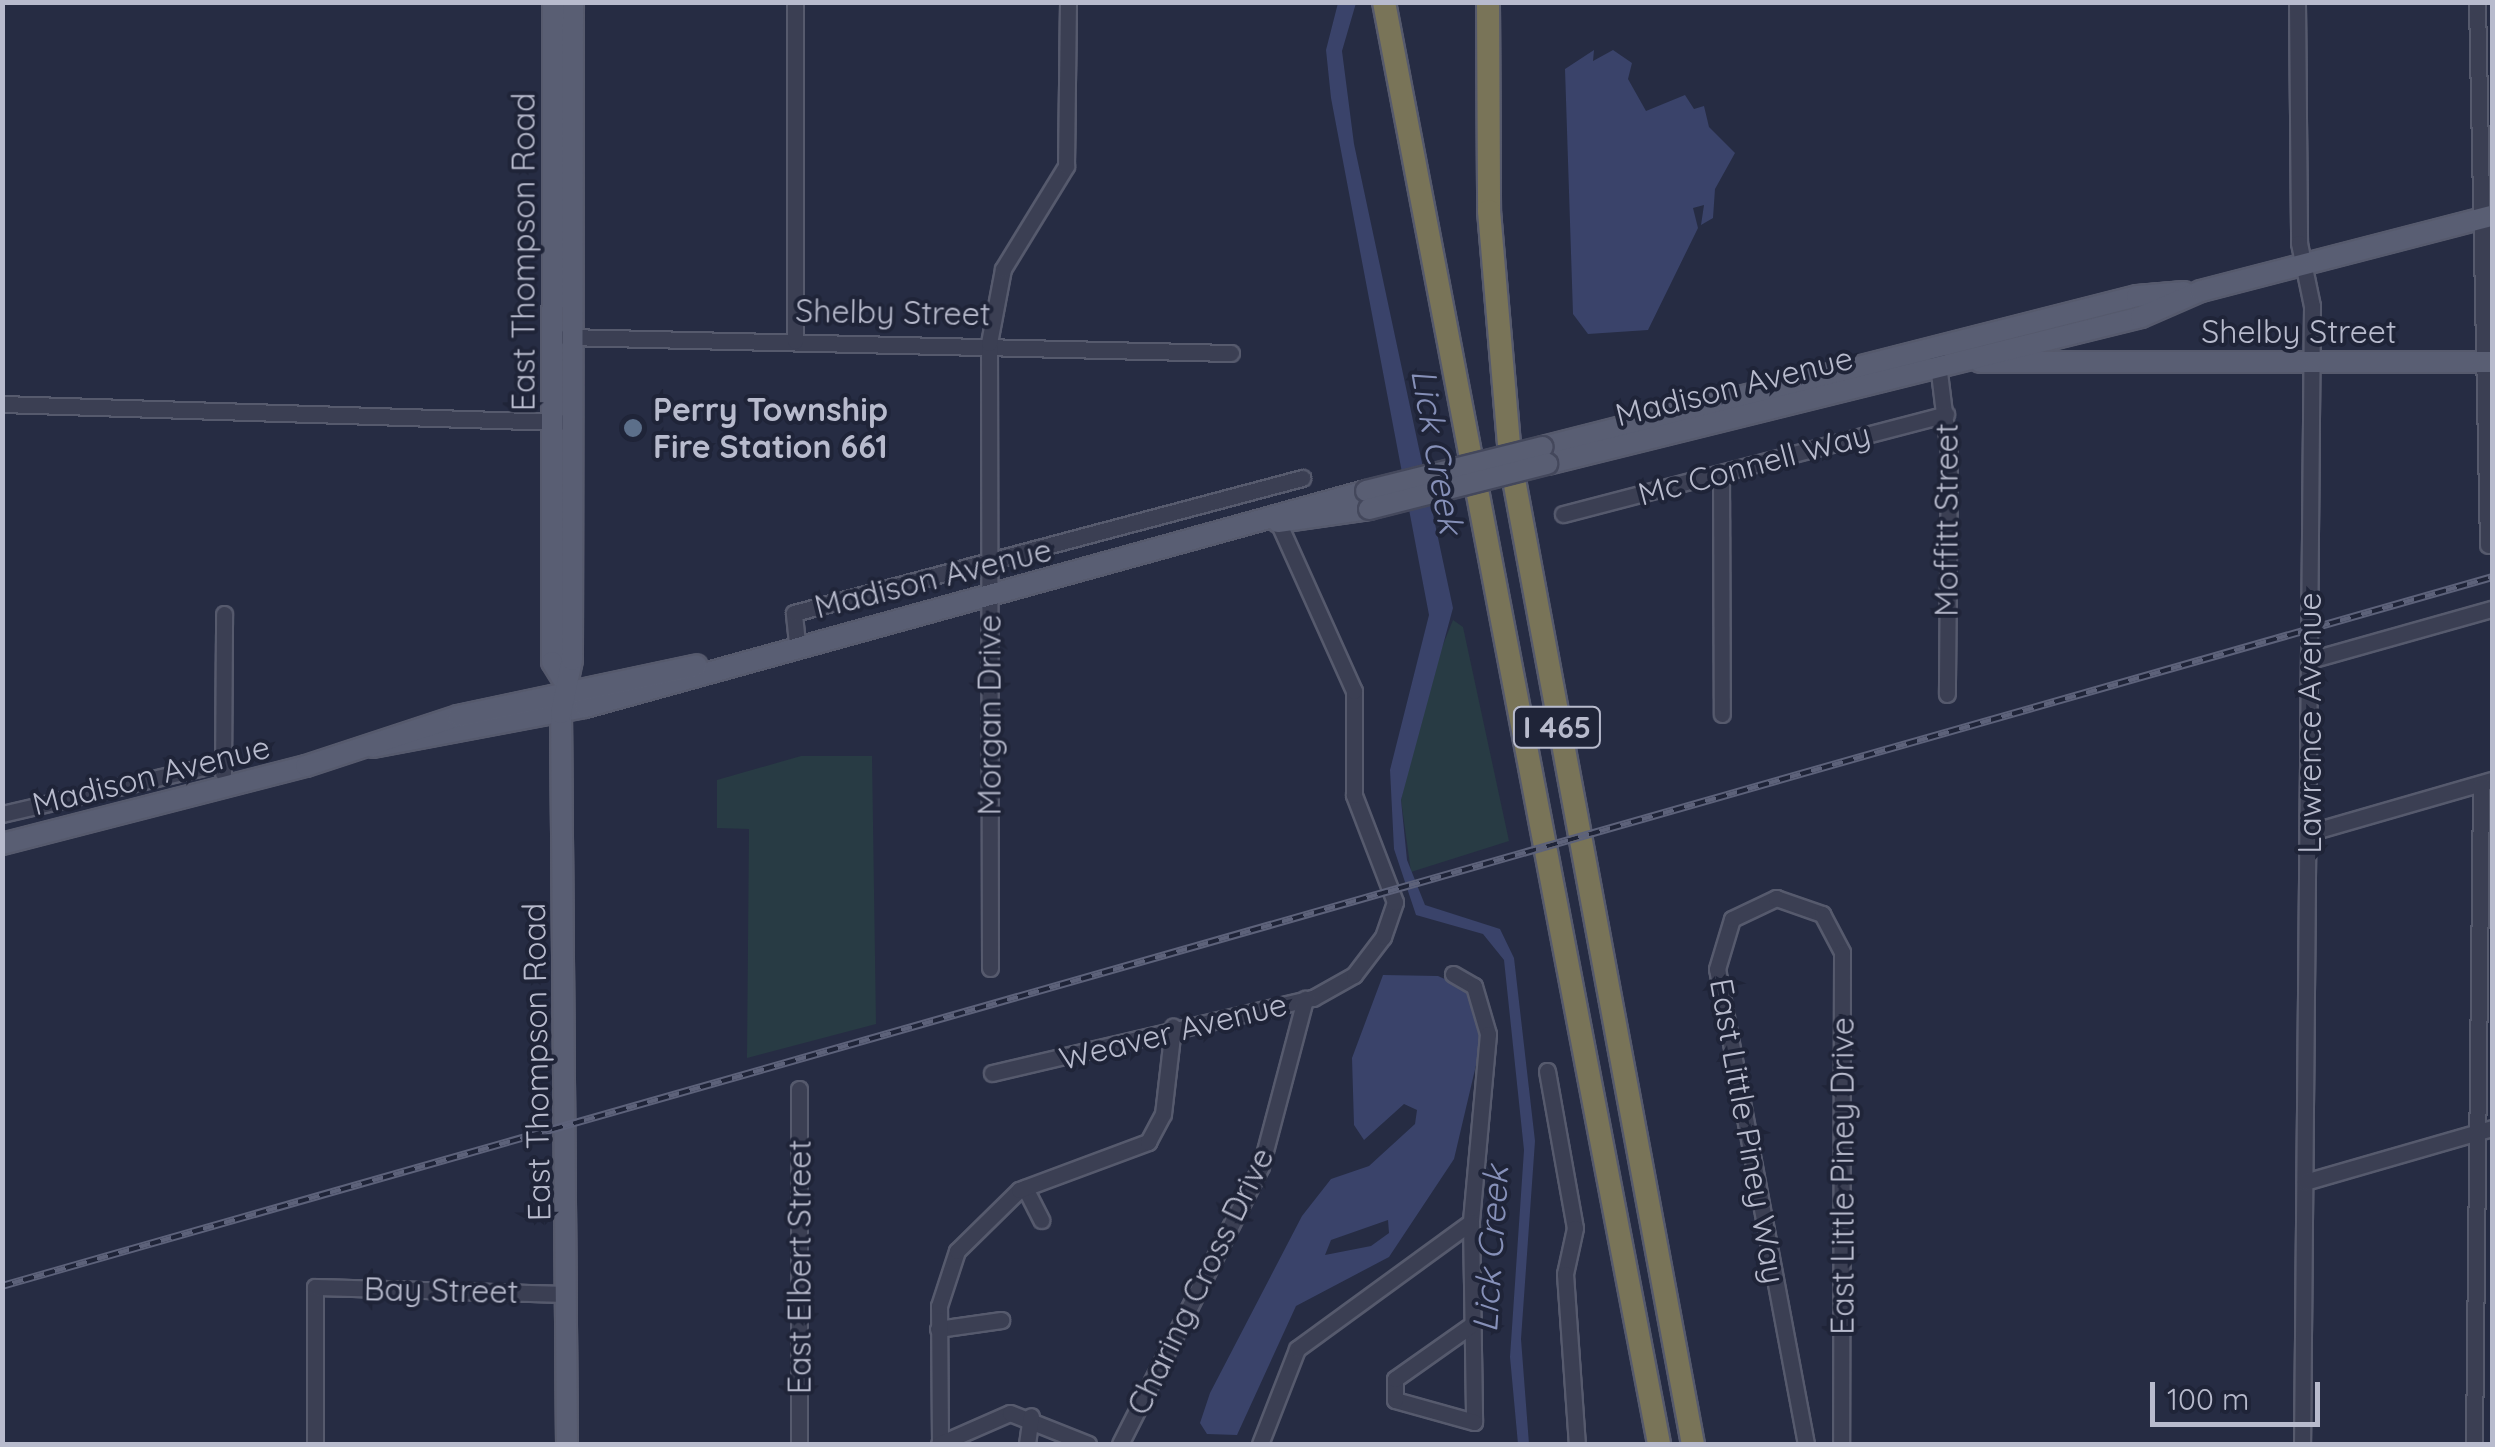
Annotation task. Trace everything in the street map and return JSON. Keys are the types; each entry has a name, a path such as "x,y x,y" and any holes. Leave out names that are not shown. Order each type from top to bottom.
{"highway":[{"name":"I 465","path":"1488,2 1489,211 1510,458 1693,1444"},
{"name":"I 465","path":"1384,8 1660,1444"}],"main road":[{"name":"East Thompson Road","path":"553,2 564,336"},
{"name":"East Thompson Road","path":"567,1444 562,684 572,660 563,422 573,2"},
{"name":"Madison Avenue","path":"1938,356 1964,361 2089,330 2201,291 2487,217"},
{"name":"Madison Avenue","path":"373,747 562,713 718,663 1938,356 1967,339 2137,296 2201,291"},
{"path":"2089,330 2089,345 2104,360"},
{"name":"Shelby Street","path":"1967,339 2104,360"},
{"name":"Shelby Street","path":"1964,361 2489,362"},
{"name":"Madison Avenue","path":"2,844 373,747 562,684 718,663"}],"street":[{"path":"795,2 795,341"},
{"name":"Morgan Drive","path":"990,968 988,344 1003,269 1066,166 1068,2"},
{"name":"Lawrence Avenue","path":"2297,2 2312,361 2302,1444"},
{"path":"2477,2 2487,217 2488,545"},
{"name":"Shelby Street","path":"564,336 1231,353"},
{"name":"Moffitt Street","path":"1938,356 1946,414 1946,694"},
{"path":"2,404 563,422"},
{"name":"Mc Connell Way","path":"1563,514 1946,414"},
{"path":"1722,473 1722,714"},
{"name":"Madison Avenue","path":"797,643 794,613 1302,478"},
{"name":"Weaver Avenue","path":"992,1074 1173,1027 1305,999 1350,978 1384,937 1392,887 1355,800 1351,681 1278,522"},
{"path":"2310,660 2492,609"},
{"path":"224,614 221,763 226,787"},
{"name":"Madison Avenue","path":"2,814 221,763"},
{"path":"2308,833 2487,782 2485,1130 2474,1444"},
{"name":"East Little Piney Way","path":"1806,1444 1716,969 1724,931 1754,903 1792,899 1822,914"},
{"name":"East Little Piney Drive","path":"1822,914 1842,952 1841,1444"},
{"path":"1453,974 1474,986 1488,1034 1471,1222 1474,1422 1390,1392 1470,1326"},
{"name":"Charing Cross Drive","path":"1120,1444 1262,1166 1305,999"},
{"path":"1088,1444 1031,1416 989,1416 939,1444 938,1328 962,1242 1025,1188 1122,1159 1148,1142 1164,1109 1173,1027"},
{"path":"1547,1071 1575,1228 1564,1274 1577,1444"},
{"name":"East Elbert Street","path":"798,1090 799,1444"},
{"path":"2305,1182 2485,1130"},
{"path":"1025,1188 1041,1220"},
{"path":"1260,1444 1296,1348 1471,1222"},
{"name":"Bay Street","path":"316,1444 315,1287 567,1294"},
{"path":"938,1328 1001,1320"},
{"path":"1027,1444 1031,1416"}],"shaded area":[{"path":"1453,620 1463,627 1509,841 1411,872 1401,800 1423,694"},
{"path":"801,756 872,756 876,1024 747,1058 749,829 717,828 717,780"}],"water":[{"name":"Lick Creek","path":"1338,3 1356,3 1342,51 1354,144 1453,608 1401,800 1407,860 1425,905 1500,929 1514,958 1535,1141 1521,1339 1529,1444 1518,1444 1510,1357 1524,1150 1504,960 1483,934 1416,915 1394,849 1390,770 1429,615 1331,98 1326,50"},
{"path":"1594,50 1593,61 1613,50 1632,63 1628,79 1646,111 1685,95 1694,109 1704,106 1709,127 1735,153 1715,189 1713,218 1701,225 1704,205 1693,208 1698,228 1648,330 1588,334 1573,314 1565,69"},
{"path":"1383,975 1438,976 1467,989 1481,1044 1454,1159 1389,1257 1296,1306 1237,1435 1207,1434 1200,1423 1210,1393 1302,1216 1331,1179 1369,1166 1415,1124 1417,1110 1404,1104 1364,1140 1354,1125 1352,1058","holes":["1388,1220 1389,1233 1371,1246 1325,1255 1331,1240"]}],"railway":[{"path":"2,1286 2492,577"}],"place":[{"name":"Perry Township Fire Station 661","path":"633,428"}]}
